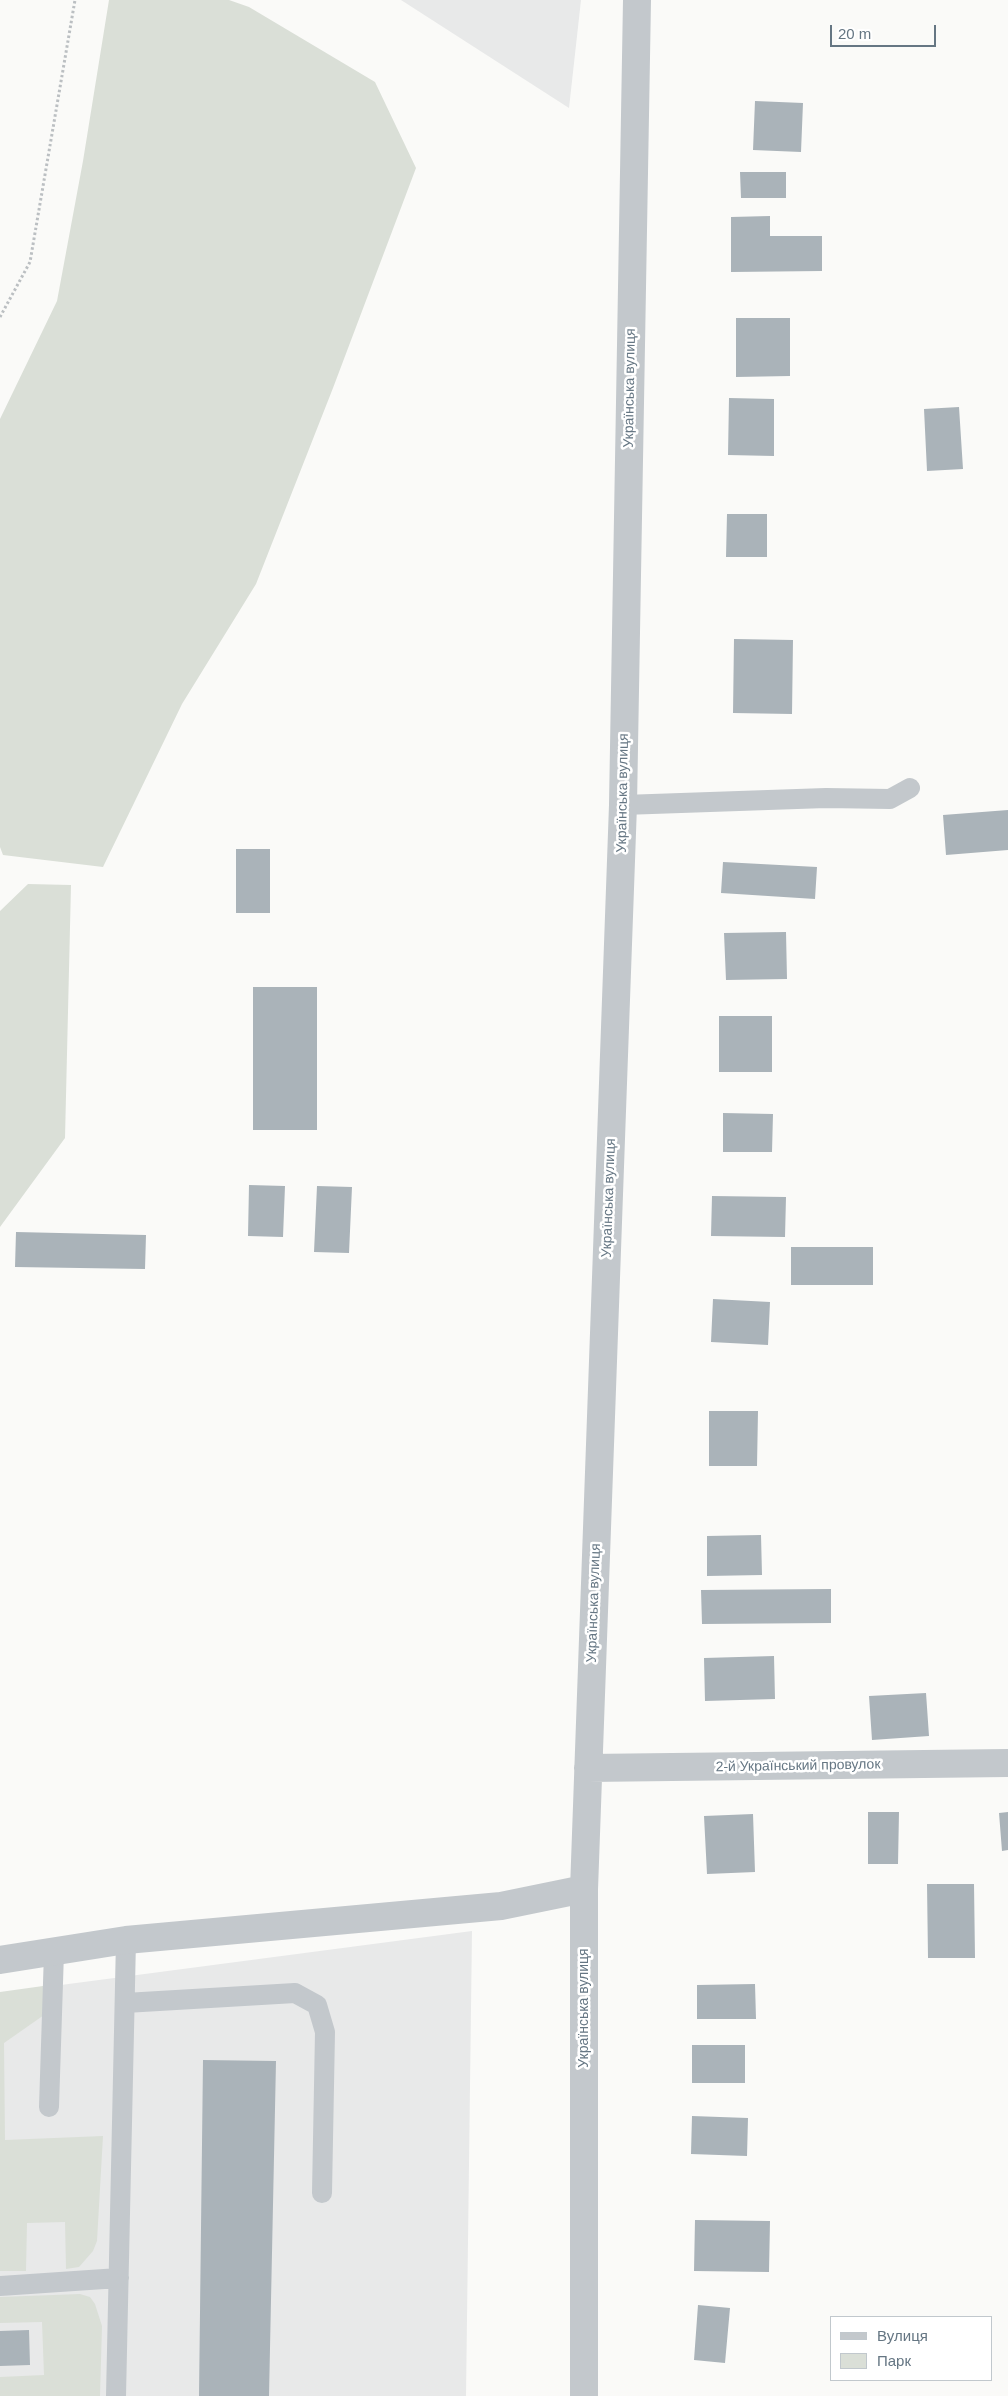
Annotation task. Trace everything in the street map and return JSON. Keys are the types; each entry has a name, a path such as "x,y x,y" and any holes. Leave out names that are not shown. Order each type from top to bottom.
{"street":[{"name":"Українська вулиця","path":"584,2396 584,1889 624,805 636,0"},
{"name":"2-й Український провулок","path":"588,1768 1008,1763"},
{"path":"0,1960 126,1940 500,1906 584,1889"}],"lane":[{"path":"624,805 826,798 890,799 910,788"},
{"path":"116,2396 126,1940"},
{"path":"50,2108 54,1952"},
{"path":"125,2003 294,1993 317,2005 325,2032 322,2193"},
{"path":"0,2286 119,2278"}],"path":[{"path":"0,317 30,262 74,0"}],"shaded area":[{"path":"401,0 581,0 569,108"},
{"path":"472,1931 466,2396 0,2396 0,1993"}],"green space":[{"path":"109,0 229,0 249,7 375,82 416,168 333,388 256,584 182,704 103,867 3,855 0,847 0,419 57,301 83,161"},
{"path":"28,884 71,885 65,1138 0,1227 0,911"},
{"path":"43,1986 44,2015 4,2043 5,2140 103,2136 97,2241 93,2251 79,2267 66,2269 65,2222 27,2223 26,2271 0,2271 0,1992"},
{"path":"80,2294 90,2297 95,2304 102,2326 100,2396 0,2396 0,2377 44,2375 42,2322 0,2323 0,2297"}],"building":[{"path":"755,101 803,103 801,152 753,150"},
{"path":"740,172 786,172 786,198 741,198"},
{"path":"770,216 770,236 822,236 822,271 731,272 731,217"},
{"path":"736,318 790,318 790,376 736,377"},
{"path":"729,398 774,399 774,456 728,455"},
{"path":"959,407 963,469 927,471 924,409"},
{"path":"727,514 767,514 767,557 726,557"},
{"path":"734,639 793,640 792,714 733,713"},
{"path":"1008,810 1008,850 946,855 943,815"},
{"path":"236,849 270,849 270,913 236,913"},
{"path":"723,862 817,867 815,899 721,893"},
{"path":"786,932 787,979 726,980 724,933"},
{"path":"253,987 317,987 317,1130 253,1130"},
{"path":"719,1016 772,1016 772,1072 719,1072"},
{"path":"723,1113 773,1114 772,1152 723,1152"},
{"path":"249,1185 285,1186 283,1237 248,1236"},
{"path":"317,1186 352,1187 349,1253 314,1252"},
{"path":"712,1196 786,1197 785,1237 711,1236"},
{"path":"16,1232 146,1235 145,1269 15,1267"},
{"path":"791,1247 873,1247 873,1285 791,1285"},
{"path":"713,1299 770,1302 768,1345 711,1342"},
{"path":"709,1411 758,1411 757,1466 709,1466"},
{"path":"761,1535 762,1575 707,1576 707,1536"},
{"path":"831,1589 831,1623 702,1624 701,1590"},
{"path":"774,1656 775,1699 705,1701 704,1658"},
{"path":"926,1693 929,1736 872,1740 869,1696"},
{"path":"868,1812 899,1812 898,1864 868,1864"},
{"path":"1008,1812 1008,1850 1002,1851 999,1813"},
{"path":"753,1814 755,1872 707,1874 704,1816"},
{"path":"927,1884 974,1884 975,1958 928,1958"},
{"path":"755,1984 756,2019 697,2019 697,1985"},
{"path":"692,2045 745,2045 745,2083 692,2083"},
{"path":"203,2060 276,2061 269,2396 199,2396"},
{"path":"692,2116 748,2118 747,2156 691,2154"},
{"path":"695,2220 770,2221 769,2272 694,2271"},
{"path":"698,2305 730,2308 725,2363 694,2360"},
{"path":"29,2330 30,2365 0,2366 0,2331"}]}
